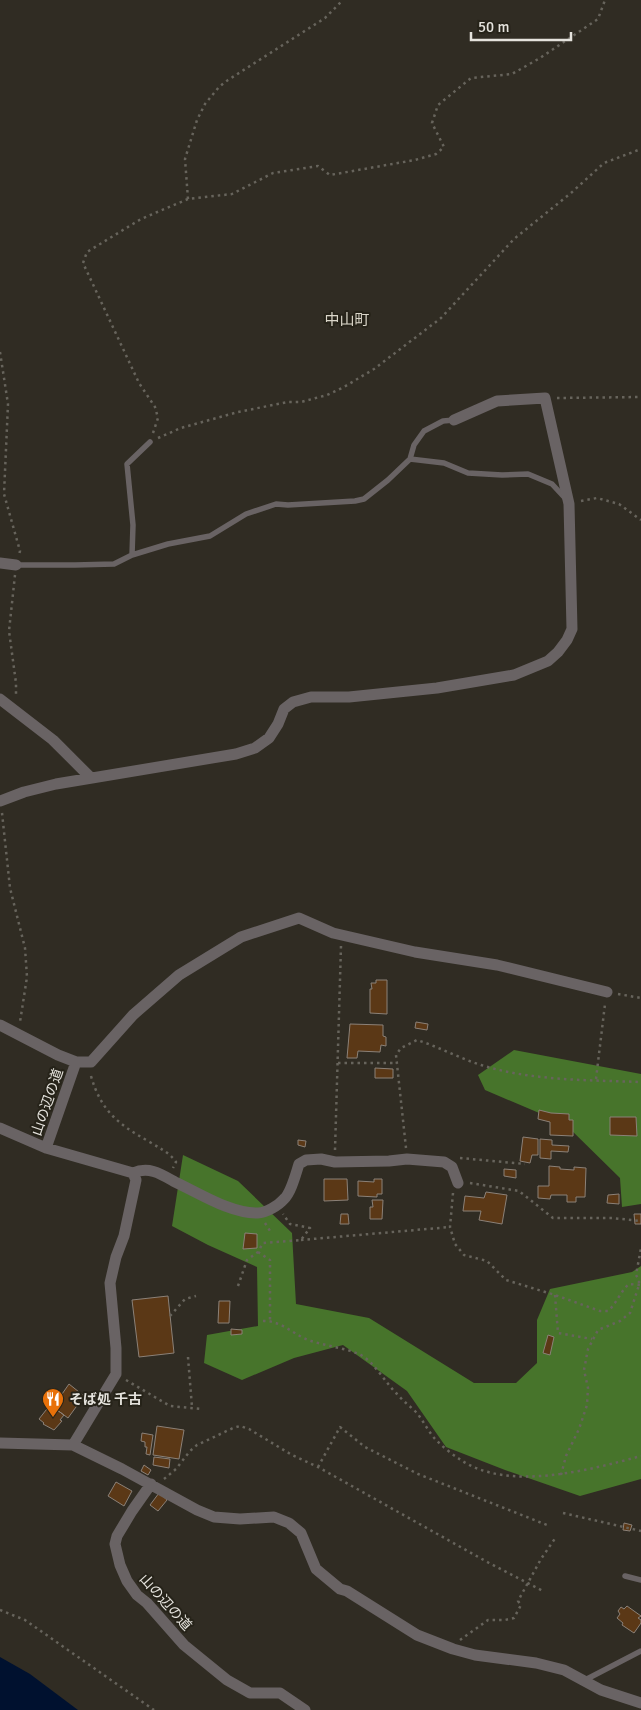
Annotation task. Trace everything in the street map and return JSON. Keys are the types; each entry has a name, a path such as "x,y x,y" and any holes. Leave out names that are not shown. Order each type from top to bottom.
{"street":[{"path":"0,801 48,786 236,754 254,748 269,738 278,724 284,709 293,702 311,697 349,697 437,688 514,676 548,660 558,652 568,640 572,629 569,504 545,398 497,401 454,420"},
{"path":"0,563 16,565"},
{"path":"0,699 53,740 91,778"},
{"path":"76,1062 91,1062 133,1015 179,974 242,937 299,918 333,933 415,952 497,965 607,992"},
{"name":"山の辺の道","path":"0,1025 58,1055 76,1062 46,1148 133,1174"},
{"path":"0,1128 46,1148"},
{"path":"73,1445 116,1374 116,1348 110,1282 116,1257 124,1236 136,1180 133,1174 141,1170 154,1171 237,1210 260,1213 286,1198 299,1164 306,1160 389,1162 408,1159 444,1162 452,1167 458,1183"},
{"path":"0,1442 73,1445 214,1518 274,1518 289,1523 301,1533 316,1569 340,1589 347,1591 417,1635 475,1656 536,1664 564,1670 601,1690 641,1703"},
{"name":"山の辺の道","path":"151,1484 132,1511 117,1536 115,1544 120,1565 136,1595 147,1603 184,1645 227,1680 250,1693 280,1693 305,1710"}],"lane":[{"path":"16,565 114,564 132,555 168,544 210,536 246,514 276,504 288,505 364,499 410,459 414,445 424,431 443,421 454,420"},
{"path":"132,555 133,525 127,464 150,442"},
{"path":"410,459 444,463 468,473 528,474 552,484 569,504"},
{"path":"626,1576 641,1580"},
{"path":"585,1680 641,1651"}],"path":[{"path":"188,199 186,159 197,120 205,104 224,83 325,18 343,0"},
{"path":"150,442 158,418 155,407 139,383 83,263 87,252 141,219 188,199 232,194 272,173 318,166 330,175 415,160 436,154 444,147 432,123 438,105 471,78 512,74 540,58 598,19 605,0"},
{"path":"150,442 181,428 238,412 288,402 300,402 327,395 344,387 374,369 441,318 514,239 571,193 604,163 641,149"},
{"path":"0,352 8,404 4,494 20,551 16,565 9,631 16,683 15,710"},
{"path":"545,398 641,397"},
{"path":"569,504 597,498 619,504 641,520"},
{"path":"0,801 10,888 25,948 27,977 19,1036"},
{"path":"335,1162 342,935"},
{"path":"596,1079 607,992 641,998"},
{"path":"408,1159 396,1055 401,1048 418,1040 483,1065 521,1074 641,1082"},
{"path":"338,1063 397,1063"},
{"path":"91,1076 96,1092 111,1116 126,1129 170,1154 176,1162 168,1178"},
{"path":"444,1162 454,1158 525,1164"},
{"path":"640,1285 629,1284 623,1289 616,1304 608,1311 600,1311 506,1280 487,1261 464,1255 455,1244 450,1227 453,1189 458,1183 486,1185 518,1191 553,1218 612,1218 641,1221"},
{"path":"276,1205 290,1224 310,1228 301,1240"},
{"path":"238,1286 247,1260 258,1252 263,1243 450,1227"},
{"path":"561,1475 566,1456 579,1429 587,1405 588,1388 584,1370 588,1349 598,1330 620,1321 630,1314 640,1285 636,1275 641,1248"},
{"path":"258,1252 270,1260 270,1321"},
{"path":"555,1295 558,1333 592,1340"},
{"path":"170,1316 185,1299 196,1296"},
{"path":"263,1321 270,1321 299,1337 360,1355 377,1370 397,1395 416,1412 437,1440 461,1460 490,1473 512,1476 561,1475 641,1456"},
{"path":"188,1358 192,1407"},
{"path":"116,1374 170,1406 202,1409"},
{"path":"151,1484 161,1482 166,1478 197,1445 240,1426 249,1429 292,1455 318,1466 543,1591"},
{"path":"318,1466 340,1427 365,1447 418,1474 547,1525"},
{"path":"563,1513 641,1531"},
{"path":"453,1649 461,1637 488,1620 514,1618 521,1605 518,1601 541,1559 556,1537"},
{"path":"0,1610 25,1620 154,1710"}],"green space":[{"path":"514,1050 641,1074 641,1204 622,1207 620,1178 565,1124 485,1090 478,1075"},
{"path":"183,1155 238,1181 292,1233 296,1304 369,1318 474,1383 516,1383 537,1363 537,1320 550,1289 632,1272 641,1266 641,1479 580,1496 446,1447 407,1391 343,1345 294,1358 242,1380 204,1363 207,1335 258,1326 257,1267 172,1226"}],"water":[{"path":"0,1657 30,1674 78,1710 0,1710"}],"building":[{"path":"376,980 387,980 387,1014 370,1013 371,983 376,983"},
{"path":"416,1022 428,1024 427,1030 415,1028"},
{"path":"350,1024 383,1025 383,1036 386,1037 386,1046 381,1045 380,1052 358,1051 357,1058 347,1058"},
{"path":"375,1068 393,1069 393,1078 375,1078"},
{"path":"539,1110 569,1114 569,1120 573,1120 573,1136 550,1135 550,1122 538,1119"},
{"path":"610,1117 636,1117 637,1136 610,1135"},
{"path":"523,1137 538,1139 538,1155 532,1155 530,1163 520,1161"},
{"path":"540,1139 552,1140 552,1145 569,1146 568,1152 551,1151 551,1159 540,1158"},
{"path":"298,1140 306,1141 305,1147 298,1145"},
{"path":"549,1166 574,1170 574,1167 586,1168 585,1197 576,1197 576,1202 567,1202 567,1195 551,1195 550,1199 538,1198 538,1186 549,1186"},
{"path":"504,1169 516,1170 516,1178 504,1176"},
{"path":"324,1179 347,1179 348,1200 324,1201"},
{"path":"374,1179 382,1179 382,1194 377,1194 377,1197 358,1196 358,1181 374,1182"},
{"path":"486,1192 507,1195 502,1224 479,1220 481,1211 463,1211 465,1196 484,1198"},
{"path":"619,1194 619,1204 607,1203 608,1195"},
{"path":"372,1200 383,1200 382,1219 370,1219 370,1207 373,1207"},
{"path":"341,1214 348,1214 349,1224 340,1224"},
{"path":"634,1214 641,1214 641,1224 635,1224"},
{"path":"245,1233 257,1234 257,1248 243,1249"},
{"path":"168,1296 174,1353 139,1357 132,1300"},
{"path":"219,1301 230,1301 229,1323 218,1323"},
{"path":"231,1329 242,1330 242,1334 231,1335"},
{"path":"548,1335 554,1337 550,1355 543,1353"},
{"path":"69,1384 84,1396 68,1418 53,1407"},
{"path":"50,1405 64,1415 60,1420 62,1421 54,1430 43,1424 39,1419"},
{"path":"157,1426 184,1430 179,1459 153,1455"},
{"path":"142,1433 153,1435 150,1455 146,1454 147,1447 145,1447 145,1442 141,1441"},
{"path":"154,1457 170,1459 169,1468 153,1465"},
{"path":"144,1465 151,1470 148,1475 141,1471"},
{"path":"116,1482 132,1491 124,1506 108,1496"},
{"path":"159,1493 167,1500 158,1511 150,1505"},
{"path":"624,1523 632,1525 630,1531 623,1530"},
{"path":"627,1606 641,1616 638,1618 641,1620 641,1623 634,1633 622,1625 623,1623 617,1618 621,1607 624,1609"}],"place":[{"name":"そば処 千古","path":"53,1418"}],"district":[{"name":"中山町","path":"347,320"}]}
